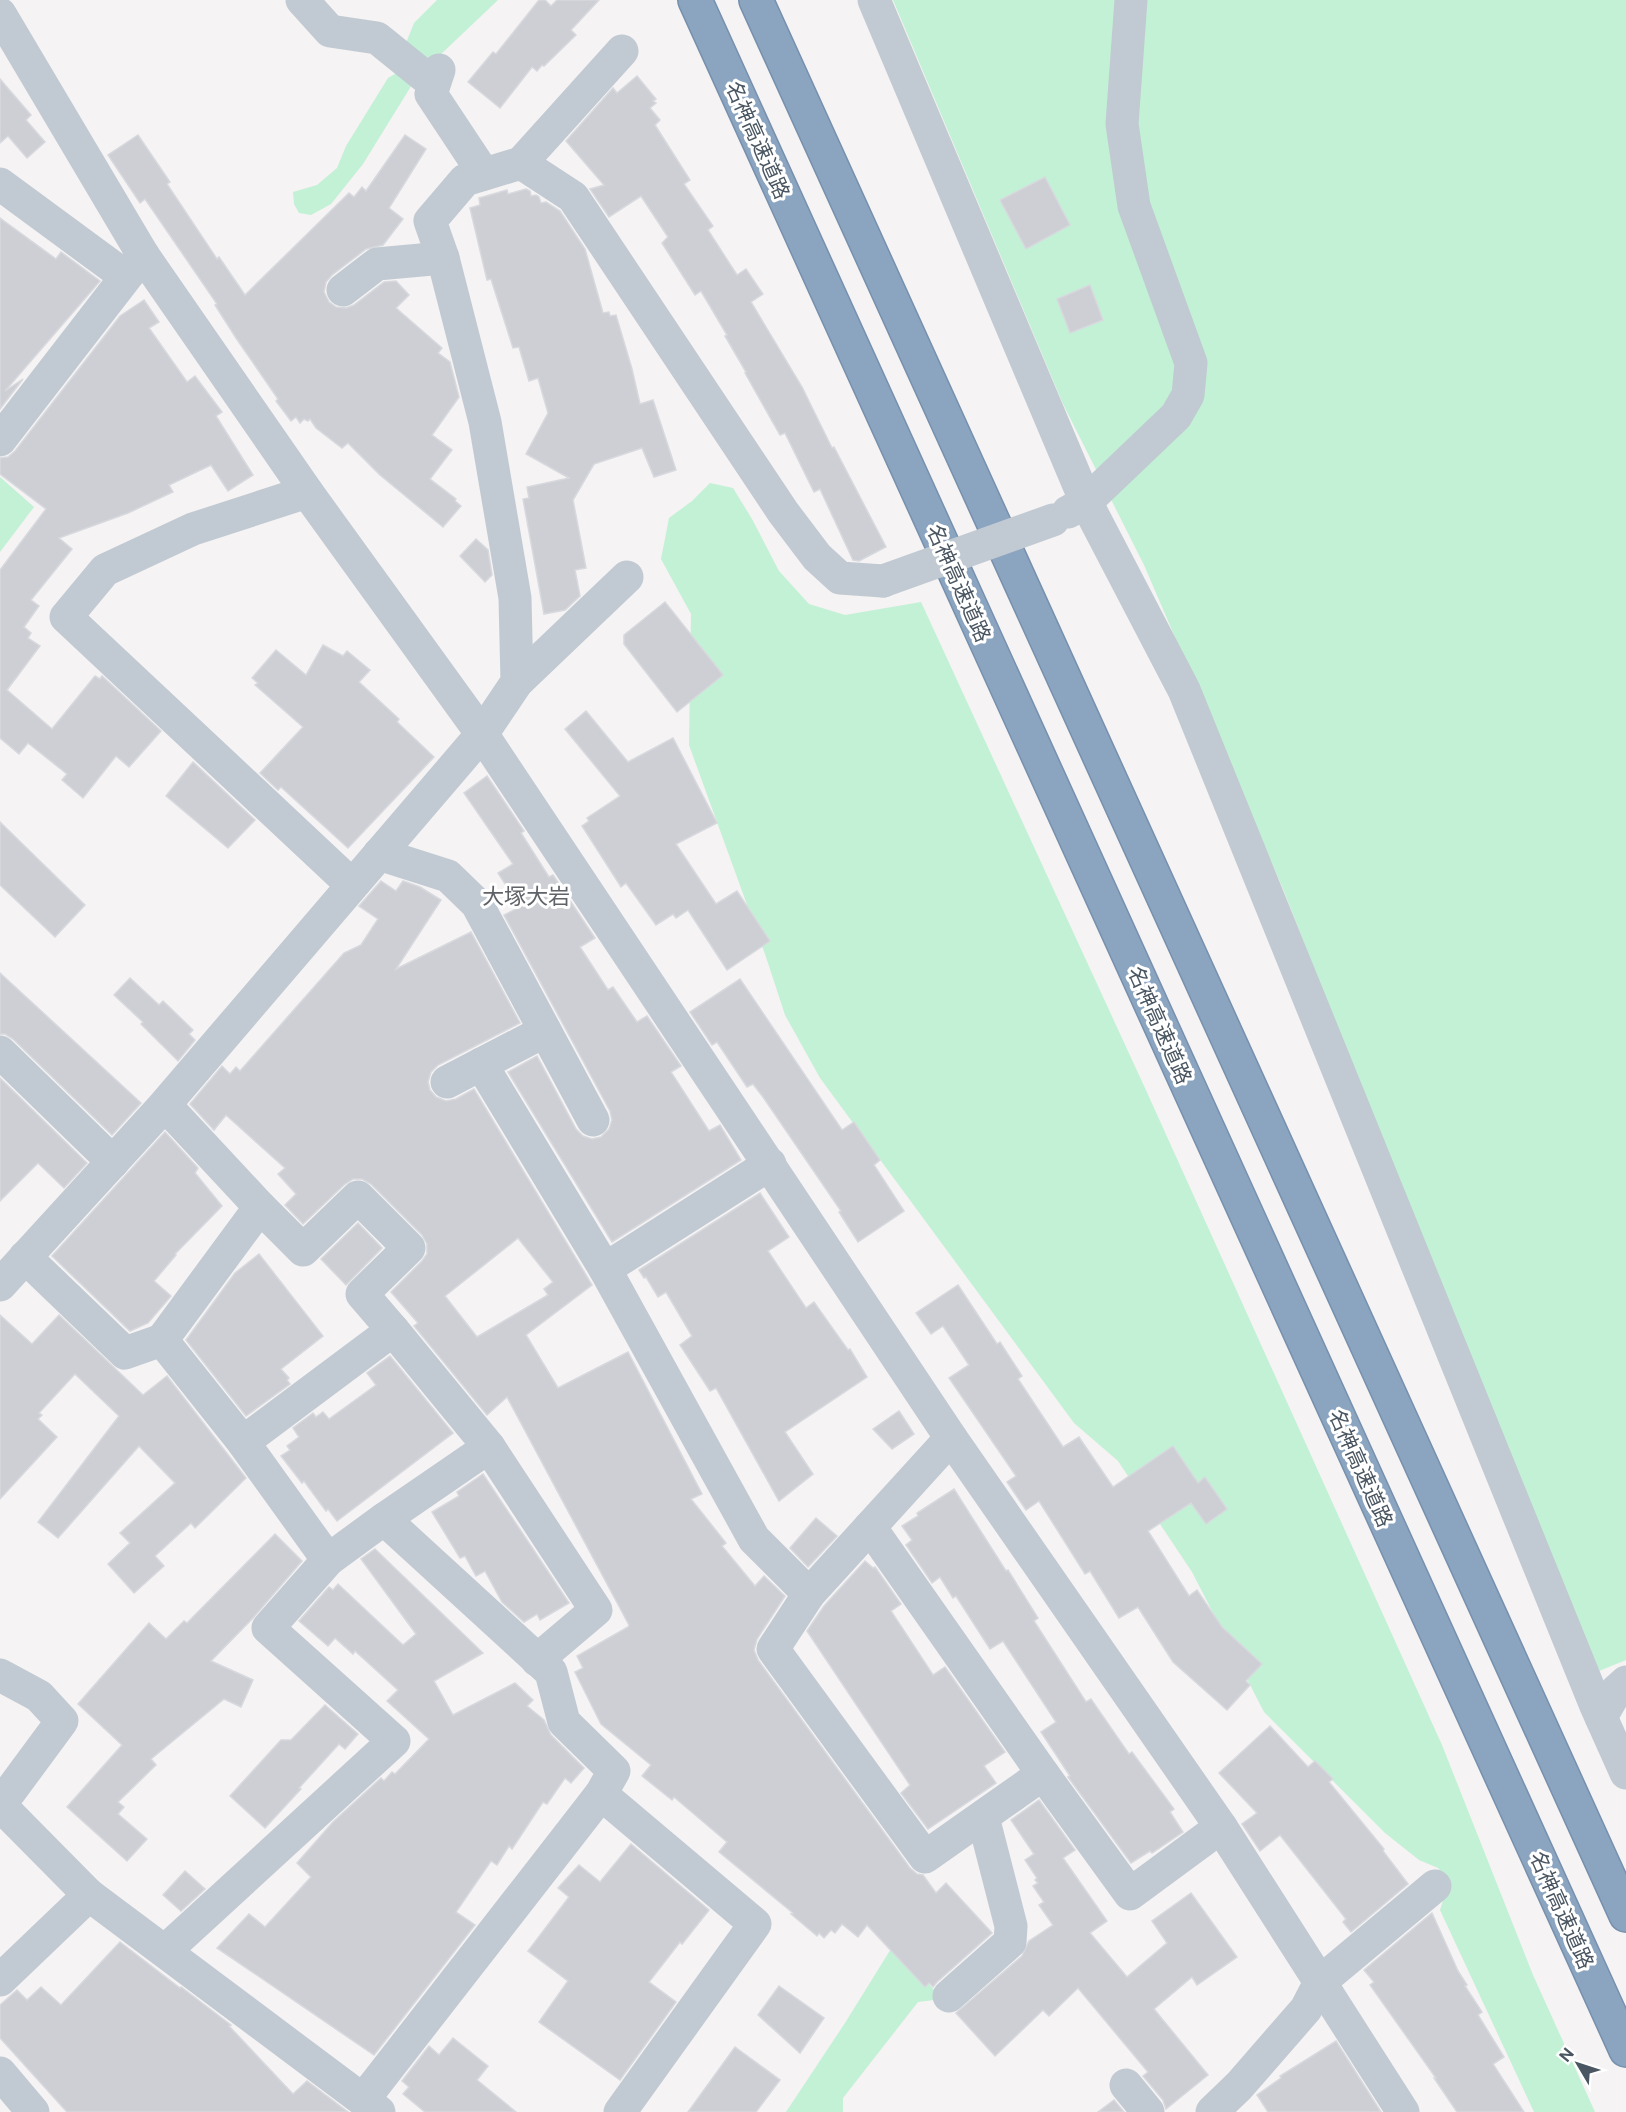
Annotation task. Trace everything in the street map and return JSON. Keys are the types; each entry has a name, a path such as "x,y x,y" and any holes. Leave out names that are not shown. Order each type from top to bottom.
{"highway":[{"name":"名神高速道路","path":"695,0 1626,2050"},
{"path":"756,0 1626,1915"}],"street":[{"path":"302,0 330,31 377,38 436,77 431,94 484,174"},
{"path":"874,0 1086,502 1184,690 1600,1717 1626,1773"},
{"path":"521,163 573,197 783,512 817,557 840,578 883,581 1053,520 1086,502 1176,416 1188,395 1191,363 1134,206 1122,124 1131,0"},
{"path":"0,14 134,266 307,492 482,734 951,1438 1221,1827 1403,2112"},
{"path":"517,682 515,598 484,422 443,258 430,221 465,180 521,163 622,51"},
{"path":"0,184 134,266"},
{"path":"343,290 377,264 443,258"},
{"path":"0,440 134,266"},
{"path":"307,492 193,529 105,570 66,617 352,885"},
{"path":"260,1207 162,1340 125,1353 8,1273 165,1105 482,734 517,682 627,577"},
{"path":"379,854 448,876 477,904 593,1120"},
{"path":"447,1082 545,1031"},
{"path":"0,1052 113,1162"},
{"path":"481,1064 605,1269 754,1539 809,1594"},
{"path":"165,1105 303,1250 358,1197 409,1248 362,1294 489,1447 596,1610 537,1660"},
{"path":"605,1269 770,1164"},
{"path":"243,1442 393,1330"},
{"path":"162,1340 243,1442 328,1560"},
{"path":"951,1438 809,1594 773,1649 925,1857 1043,1774"},
{"path":"165,1951 394,1741 268,1628 328,1560 489,1447"},
{"path":"0,1675 39,1696 62,1721 0,1805 89,1894 372,2108 601,1794 614,1771 564,1722 551,1672 384,1519"},
{"path":"870,1527 1130,1894 1221,1827"},
{"path":"1600,1717 1616,1691 1626,1682"},
{"path":"601,1794 755,1924 620,2112"},
{"path":"949,1996 1010,1942 1011,1926 983,1817"},
{"path":"1212,2112 1239,2086 1306,2008 1320,1982 1435,1886"},
{"path":"0,1980 89,1894"},
{"path":"0,2073 33,2112"},
{"path":"1126,2085 1148,2112"}],"green space":[{"path":"437,0 498,0 438,57 419,60 406,43 414,23"},
{"path":"893,0 1626,0 1626,1660 1599,1671 1432,1267 1283,889 1144,565 1063,404"},
{"path":"400,71 413,83 363,164 331,204 311,215 299,213 294,204 293,192 317,185 337,168 346,146 388,78"},
{"path":"0,477 34,507 0,552"},
{"path":"710,483 733,488 779,571 809,604 845,615 921,602 1145,1088 1442,1745 1533,1975 1595,2112 1534,2112 1440,1910 1449,1881 1438,1868 1419,1860 1385,1833 1264,1712 1192,1572 1118,1461 1074,1423 820,1078 785,1015 689,745 691,614 661,559 669,518 692,501"},
{"path":"894,1944 942,1999 918,2002 843,2098 843,2112 786,2112 845,2023"}],"building":[{"path":"539,0 545,0 551,6 557,0 599,0 571,30 576,35 544,66 542,65 537,71 532,67 500,108 468,82 493,52 496,54"},
{"path":"637,76 656,99 653,101 656,103 650,108 660,120 655,125 690,180 684,184 713,226 708,230 737,275 746,269 763,294 751,302 802,387 886,547 859,561 853,560 820,489 814,492 785,433 780,435 701,291 695,295 662,243 668,237 641,196 609,217 590,189 604,185 566,141 613,88 617,93"},
{"path":"0,79 31,115 26,120 45,142 27,158 8,136 0,143"},
{"path":"138,135 170,182 167,184 217,259 219,257 245,295 349,193 354,197 362,187 366,191 405,135 426,149 389,208 403,219 383,245 366,249 332,275 326,282 324,292 329,302 336,307 346,308 354,305 384,282 396,281 409,295 396,308 442,348 438,353 450,362 459,397 432,435 452,450 430,479 456,499 455,501 461,506 443,527 380,475 348,443 342,448 316,428 310,419 308,421 304,419 300,423 296,417 291,421 215,305 217,304 145,199 140,203 108,155"},
{"path":"1045,177 1070,225 1026,249 1000,200"},
{"path":"526,189 530,191 531,196 539,197 541,203 546,202 560,211 585,249 603,313 609,312 610,316 616,315 640,404 653,400 676,470 654,477 642,448 594,464 573,500 586,568 575,570 580,596 565,610 544,614 523,499 529,498 527,487 569,478 526,454 548,413 538,378 529,381 519,347 513,348 491,279 487,280 470,208 480,205 479,198 507,190 508,194"},
{"path":"0,218 56,259 61,252 100,281 5,391 23,379 0,409"},
{"path":"1090,285 1103,320 1070,333 1057,299"},
{"path":"144,300 159,322 149,328 187,382 195,376 222,412 216,416 253,475 228,491 211,465 169,485 173,492 128,513 59,538 72,549 31,600 39,606 24,627 31,633 28,638 40,646 7,690 52,729 95,676 100,679 102,676 161,731 129,767 116,756 83,798 62,780 67,774 28,743 19,754 0,738 0,570 46,509 0,474 0,458 8,457 15,451 120,316"},
{"path":"476,539 488,550 492,575 485,582 460,556"},
{"path":"665,602 723,675 677,712 624,644 624,635"},
{"path":"323,645 343,656 347,651 370,670 359,682 399,719 397,722 434,757 348,848 281,787 278,790 260,773 303,727 255,685 258,683 252,678 276,650 306,675"},
{"path":"586,711 628,762 673,738 717,823 676,844 716,904 737,891 770,941 727,970 688,910 676,918 673,914 656,925 626,883 621,887 582,826 589,821 587,818 620,796 565,729"},
{"path":"193,762 255,820 228,848 166,796"},
{"path":"487,776 524,831 521,833 549,877 553,875 595,938 580,947 608,990 613,987 637,1022 647,1016 681,1066 671,1072 709,1131 720,1125 741,1160 612,1242 508,1072 537,1056 576,1129 583,1136 592,1139 601,1137 609,1129 612,1120 610,1111 504,915 520,907 498,873 513,864 464,793"},
{"path":"0,822 85,905 55,937 0,885"},
{"path":"381,881 396,891 403,881 420,887 441,900 396,969 471,932 520,1023 438,1065 431,1072 428,1082 430,1090 436,1097 446,1101 456,1099 474,1089 592,1285 526,1335 558,1388 628,1352 702,1494 691,1499 726,1543 722,1546 755,1586 764,1576 785,1596 757,1639 754,1650 758,1660 910,1868 917,1874 923,1875 936,1893 946,1883 992,1933 933,1987 929,1983 925,1987 867,1925 858,1937 842,1924 835,1933 831,1930 824,1938 819,1933 817,1936 791,1914 793,1913 719,1852 727,1842 674,1797 672,1800 642,1776 651,1765 601,1724 575,1672 583,1668 577,1656 629,1625 507,1397 487,1415 414,1326 418,1323 391,1292 427,1254 427,1244 422,1235 371,1184 362,1179 353,1179 345,1184 303,1224 285,1205 296,1194 278,1174 285,1168 226,1115 214,1130 190,1104 222,1066 230,1074 236,1067 240,1071 344,953 361,945 378,919 359,906","holes":["518,1238 553,1282 544,1289 548,1295 477,1337 445,1296"]},
{"path":"0,973 141,1103 112,1135 13,1039 0,1034"},
{"path":"130,978 159,1005 163,1001 193,1030 189,1034 195,1040 178,1061 141,1024 143,1022 114,995"},
{"path":"740,979 842,1130 854,1122 880,1160 874,1165 904,1211 858,1242 839,1212 841,1211 763,1097 753,1084 747,1087 717,1042 712,1045 690,1012"},
{"path":"0,1078 87,1163 64,1188 38,1163 0,1201"},
{"path":"165,1132 198,1168 195,1173 222,1206 175,1254 154,1281 171,1296 148,1323 130,1331 52,1256"},
{"path":"760,1193 789,1237 768,1251 806,1308 814,1302 848,1350 850,1349 867,1377 785,1432 813,1474 779,1501 716,1388 710,1391 680,1345 692,1336 666,1292 658,1297 639,1270"},
{"path":"358,1223 382,1248 346,1285 321,1259"},
{"path":"259,1254 323,1336 281,1369 289,1378 287,1380 290,1384 246,1416 186,1340 235,1273"},
{"path":"958,1285 997,1344 1000,1342 1022,1376 1018,1379 1063,1447 1079,1437 1113,1487 1173,1446 1198,1483 1205,1477 1227,1509 1206,1524 1191,1503 1148,1531 1189,1596 1197,1590 1222,1627 1262,1664 1246,1681 1250,1685 1227,1710 1173,1662 1138,1607 1119,1618 1090,1571 1085,1574 1039,1501 1026,1510 1007,1482 1016,1476 949,1378 969,1365 943,1326 931,1334 916,1313"},
{"path":"0,1315 32,1344 59,1315 143,1395 167,1376 246,1478 195,1528 191,1523 155,1556 164,1566 134,1593 108,1564 130,1543 120,1533 175,1483 139,1446 58,1538 38,1522 119,1416 75,1374 39,1413 42,1415 38,1419 57,1437 0,1499"},
{"path":"390,1356 453,1433 337,1521 328,1509 326,1511 304,1481 302,1483 281,1456 290,1450 287,1446 299,1437 293,1428 313,1413 316,1417 323,1412 329,1419 376,1385 367,1373"},
{"path":"899,1411 914,1434 892,1449 873,1429"},
{"path":"483,1474 569,1603 540,1620 537,1614 524,1622 502,1602 485,1571 476,1576 465,1556 460,1558 432,1512 459,1496 457,1492"},
{"path":"954,1489 1038,1618 1034,1621 1086,1702 1091,1699 1129,1754 1132,1752 1174,1809 1170,1812 1183,1832 1152,1853 1150,1851 1131,1863 1068,1777 1070,1776 1041,1732 1056,1722 1003,1641 990,1649 956,1596 953,1598 940,1577 932,1583 906,1545 912,1540 902,1526 918,1516 917,1513"},
{"path":"816,1518 837,1536 808,1567 790,1548"},
{"path":"275,1534 302,1561 253,1618 211,1661 253,1680 241,1707 224,1699 151,1759 156,1765 118,1802 124,1807 118,1814 147,1839 127,1861 67,1807 122,1745 78,1704 149,1623 166,1639 184,1621 187,1623"},
{"path":"375,1549 483,1653 434,1681 453,1715 515,1683 533,1700 527,1706 544,1720 551,1735 584,1768 571,1783 565,1778 547,1804 543,1802 512,1849 509,1846 497,1865 491,1861 456,1912 475,1925 374,2055 217,1948 249,1914 265,1927 311,1877 297,1863 333,1822 381,1778 384,1781 392,1772 395,1774 429,1739 387,1701 398,1690 355,1651 353,1654 335,1638 328,1646 299,1621 329,1587 333,1590 338,1584 403,1645 416,1634 361,1559"},
{"path":"865,1561 873,1568 875,1567 901,1604 891,1611 933,1675 945,1667 1005,1752 984,1766 996,1783 928,1829 901,1793 910,1785 807,1631 824,1606"},
{"path":"325,1705 358,1734 345,1749 339,1744 265,1828 230,1796 281,1740 291,1740"},
{"path":"1270,1726 1308,1767 1315,1761 1333,1779 1329,1782 1384,1849 1383,1851 1408,1884 1351,1932 1343,1922 1346,1919 1280,1835 1260,1851 1242,1824 1257,1813 1219,1773"},
{"path":"1039,1800 1075,1850 1063,1858 1107,1921 1090,1933 1127,1977 1167,1943 1152,1921 1191,1893 1237,1957 1197,1985 1192,1977 1154,2009 1208,2075 1166,2109 1163,2100 1143,2076 1148,2072 1078,1988 1049,2016 1043,2010 995,2056 956,2013 1022,1956 1029,1941 1053,1925 1039,1905 1044,1902 1033,1886 1038,1883 1035,1880 1037,1878 1025,1860 1034,1854 1011,1820"},
{"path":"631,1844 709,1910 649,1982 676,2002 620,2080 539,2022 568,1981 528,1951 569,1897 558,1888 579,1865 600,1882"},
{"path":"185,1871 205,1889 181,1911 163,1895"},
{"path":"1432,1913 1458,1971 1467,1985 1465,1986 1482,2012 1478,2015 1504,2057 1493,2064 1524,2112 1457,2112 1434,2078 1436,2078 1370,1985 1374,1982 1364,1970"},
{"path":"120,1942 231,2025 229,2026 293,2094 307,2081 348,2112 67,2112 0,2038 0,2005 17,1990 27,2000 41,1987 61,2005"},
{"path":"779,1986 824,2018 800,2053 758,2015"},
{"path":"453,2038 488,2066 477,2080 516,2112 425,2112 403,2094 409,2087 402,2081 429,2046 439,2055"},
{"path":"1336,2041 1381,2112 1268,2112 1257,2095 1281,2078 1280,2076"},
{"path":"735,2047 780,2080 756,2112 688,2112"},
{"path":"1114,2100 1124,2112 1098,2112"}],"district":[{"name":"大塚大岩","path":"526,896"}]}
